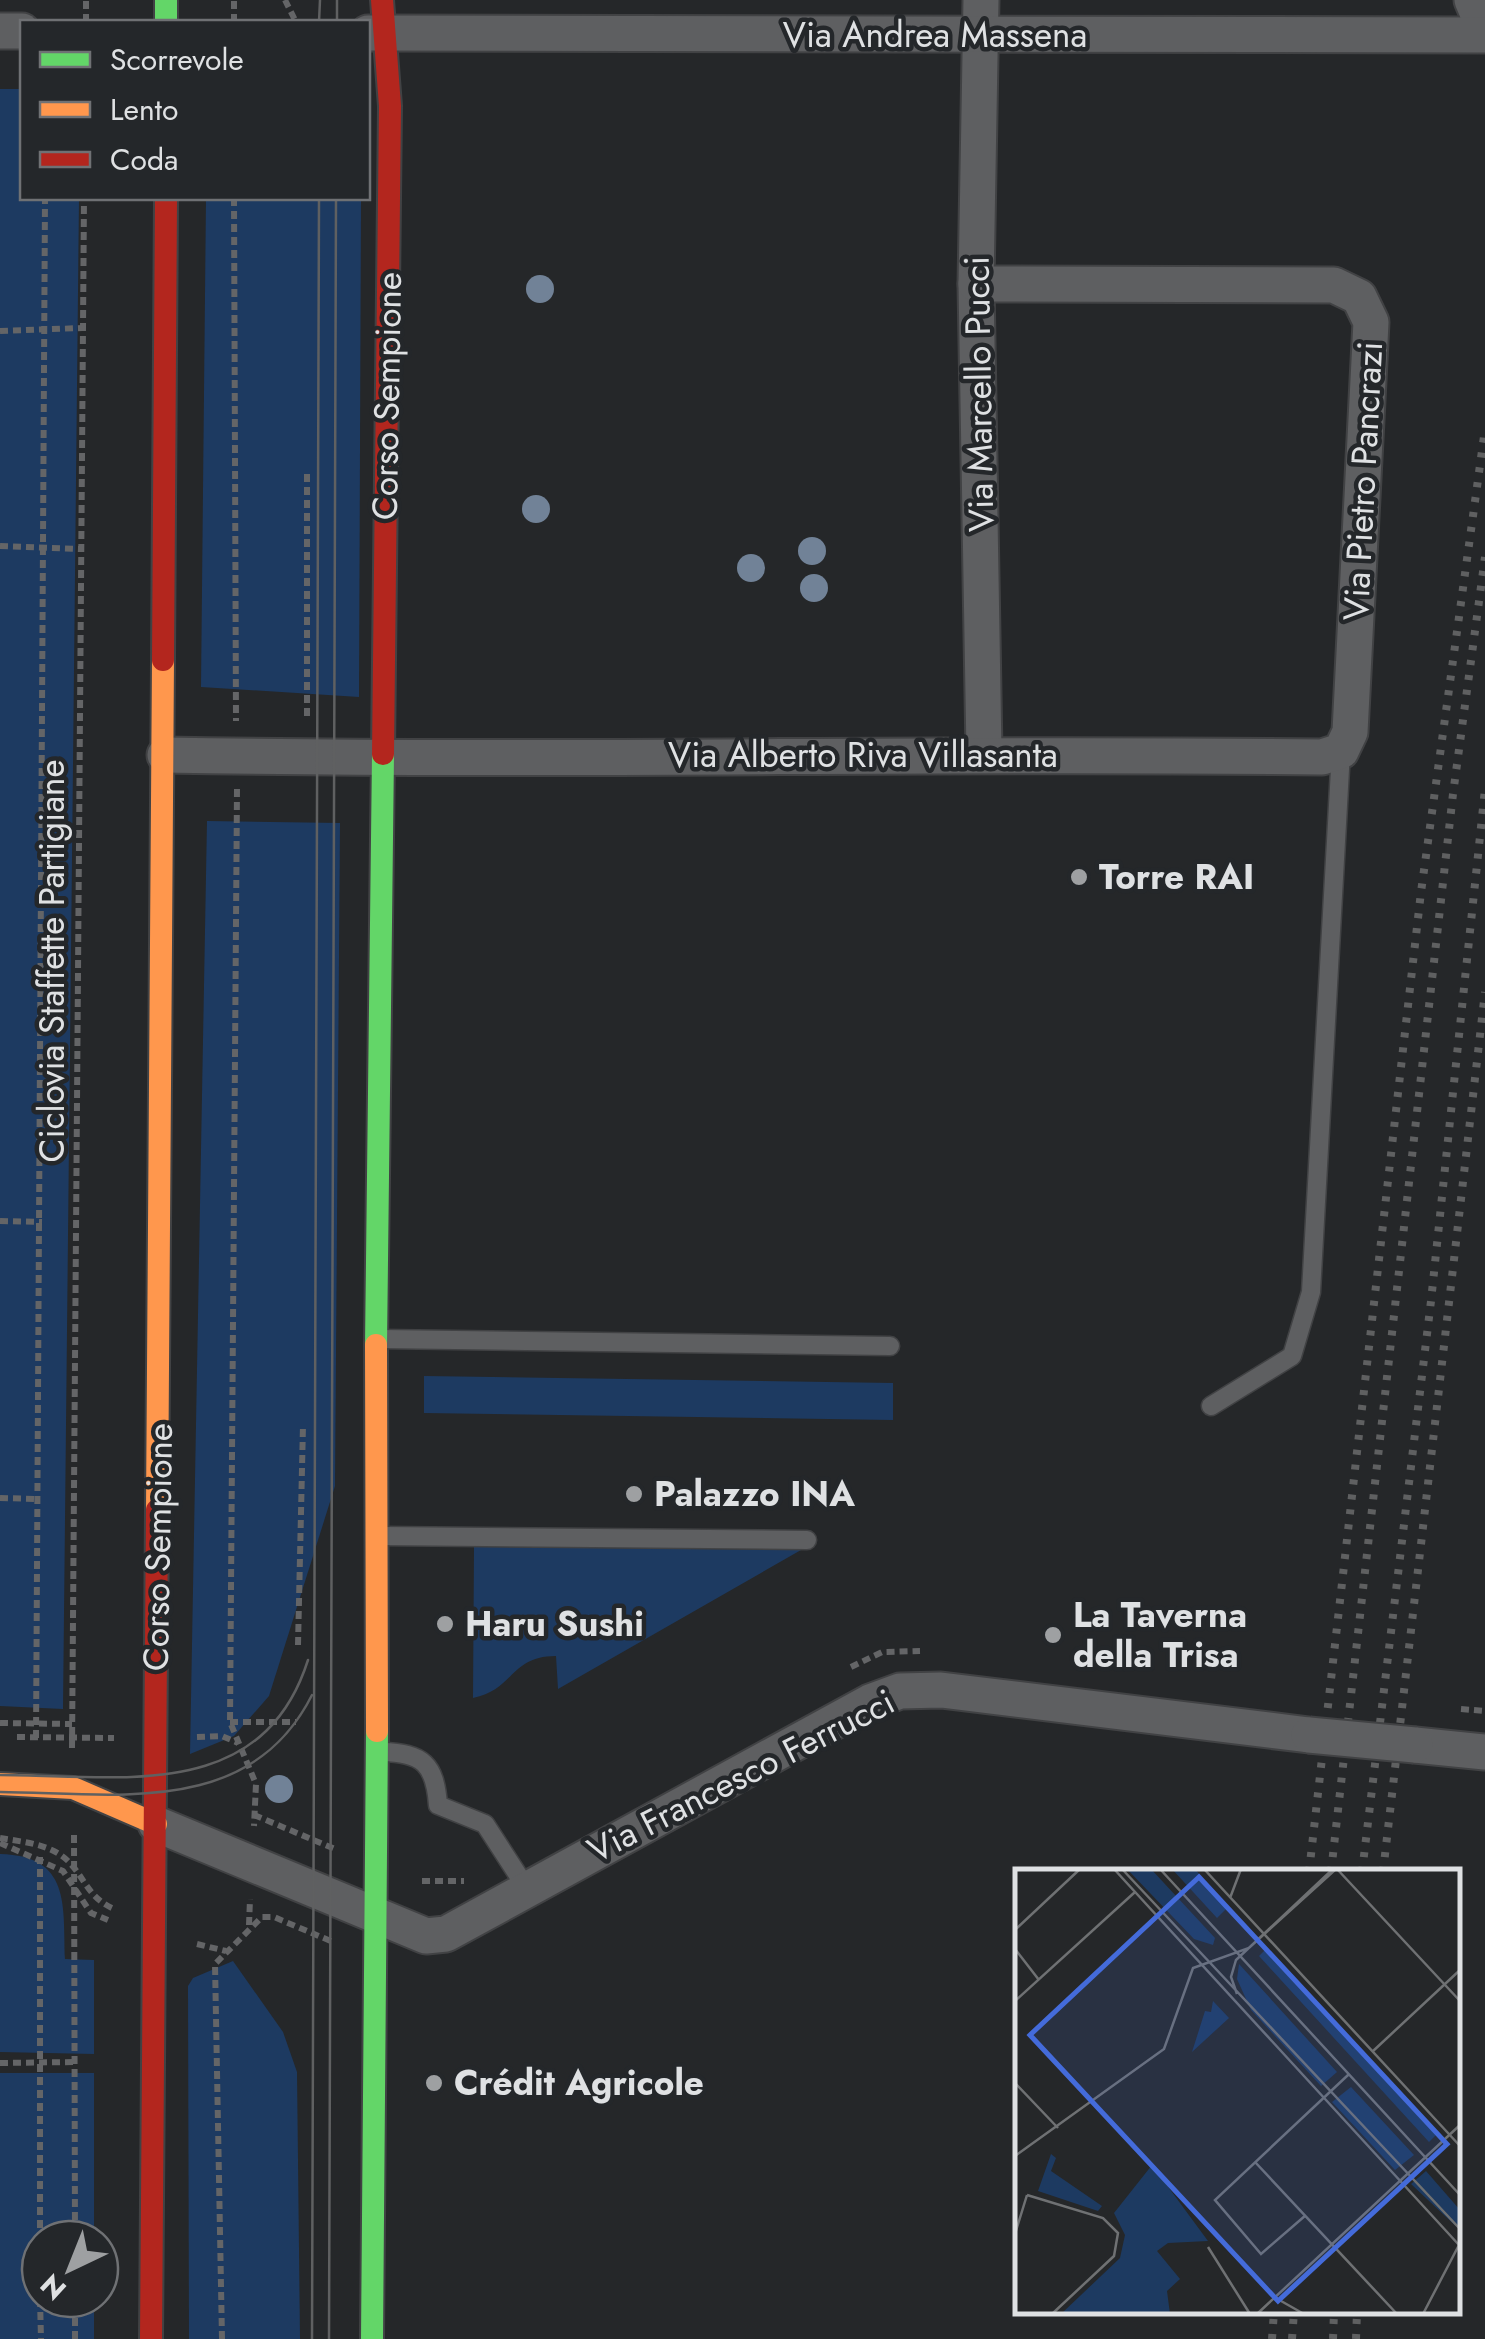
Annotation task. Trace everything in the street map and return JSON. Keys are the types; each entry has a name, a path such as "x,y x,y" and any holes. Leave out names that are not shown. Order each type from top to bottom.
{"street":[{"name":"Via Marcello Pucci","path":"981,0 976,284 984,752"},
{"path":"1472,0 1485,34"},
{"name":"Via Andrea Massena","path":"378,22 982,36 1485,34"},
{"name":"Corso Sempione","path":"372,2339 378,1973 376,1338 390,106 378,22"},
{"name":"Corso Sempione","path":"151,2339 166,200"},
{"name":"Via Pietro Pancrazi","path":"976,284 1334,284 1359,296 1371,322 1350,732 1341,752"},
{"name":"Via Alberto Riva Villasanta","path":"384,758 984,752 1322,757 1341,752"},
{"path":"165,754 384,758"},
{"name":"Via Francesco Ferrucci","path":"156,1824 407,1932 446,1934 870,1702 900,1691 941,1690 1310,1736 1485,1752"},
{"path":"0,1784 73,1788 156,1824"}],"lane":[{"path":"1212,1406 1292,1356 1311,1292 1341,752"},
{"path":"376,1338 890,1346"},
{"path":"376,1536 807,1540"},
{"path":"377,1752 407,1752 427,1766 436,1782 438,1805 484,1824 527,1889"}],"path":[{"path":"0,1737 36,1738 45,200"},
{"name":"Ciclovia Staffette Partigiane","path":"36,1738 76,1738 72,1724 84,200"},
{"path":"234,200 236,718"},
{"path":"0,331 82,328"},
{"path":"306,716 308,472"},
{"path":"0,546 80,549"},
{"path":"222,1736 239,1744 230,1722 237,787"},
{"path":"0,1221 42,1222"},
{"path":"298,1645 303,1424"},
{"path":"0,1498 36,1499"},
{"path":"0,1722 72,1724"},
{"path":"230,1722 296,1722"},
{"path":"254,1815 293,1832"},
{"path":"0,1840 63,1871 91,1913 108,1920"},
{"path":"0,1840 46,1847 74,1870 89,1894 103,1904"},
{"path":"40,1857 40,2219"},
{"path":"75,1858 75,2219"},
{"path":"222,2339 215,1964 249,1925 262,1917 274,1917 352,1949 378,1973"},
{"path":"213,1950 226,1951"},
{"path":"0,2064 75,2062"}],"shaded area":[{"path":"0,89 20,89 20,200 79,200 63,1709 0,1706"},
{"path":"206,200 361,200 359,697 201,687"},
{"path":"207,821 340,823 335,1486 269,1696 234,1736 190,1754"},
{"path":"424,1376 893,1383 893,1420 424,1413"},
{"path":"474,1547 801,1550 558,1689 556,1656 541,1657 520,1667 497,1688 473,1698"},
{"path":"0,1854 23,1857 51,1874 62,1903 65,1959 94,1960 94,2054 0,2052"},
{"path":"233,1961 283,2032 297,2072 300,2339 189,2339 188,1986 193,1978"},
{"path":"0,2073 94,2073 94,2219 20,2219 20,2319 94,2319 94,2339 0,2339"}],"tram line":[{"path":"319,20 320,0"},
{"path":"337,0 337,20"},
{"path":"312,2339 319,200"},
{"path":"329,2339 336,200"},
{"path":"0,1775 138,1777 182,1772 222,1760 257,1739 286,1706 308,1660"},
{"path":"0,1792 133,1794 176,1790 217,1780 253,1762 286,1735 312,1695"}],"railway":[{"path":"1309,1869 1421,892 1485,429"},
{"path":"1331,1869 1453,794 1485,557"},
{"path":"1362,1869 1431,1301 1485,789"},
{"path":"1383,1869 1485,992"},
{"path":"1272,2339 1274,2314"},
{"path":"1292,2339 1294,2314"},
{"path":"1333,2339 1334,2314"},
{"path":"1356,2339 1357,2314"}],"traffic: fast":[{"path":"166,0 166,20"},
{"path":"376,1345 383,754"},
{"path":"372,2339 377,1731"}],"traffic: slow":[{"path":"157,1510 163,660"},
{"path":"376,1345 377,1731"},
{"path":"0,1784 73,1788 156,1824"}],"traffic: jam":[{"path":"382,0 390,106 383,754"},
{"path":"163,660 166,200"},
{"path":"151,2339 157,1510"}],"place":[{"name":"Torre RAI","path":"1079,877"},
{"name":"Palazzo INA","path":"634,1494"},
{"name":"Haru Sushi","path":"445,1624"},
{"name":"La Taverna della Trisa","path":"1053,1635"},
{"name":"Crédit Agricole","path":"434,2083"}]}
